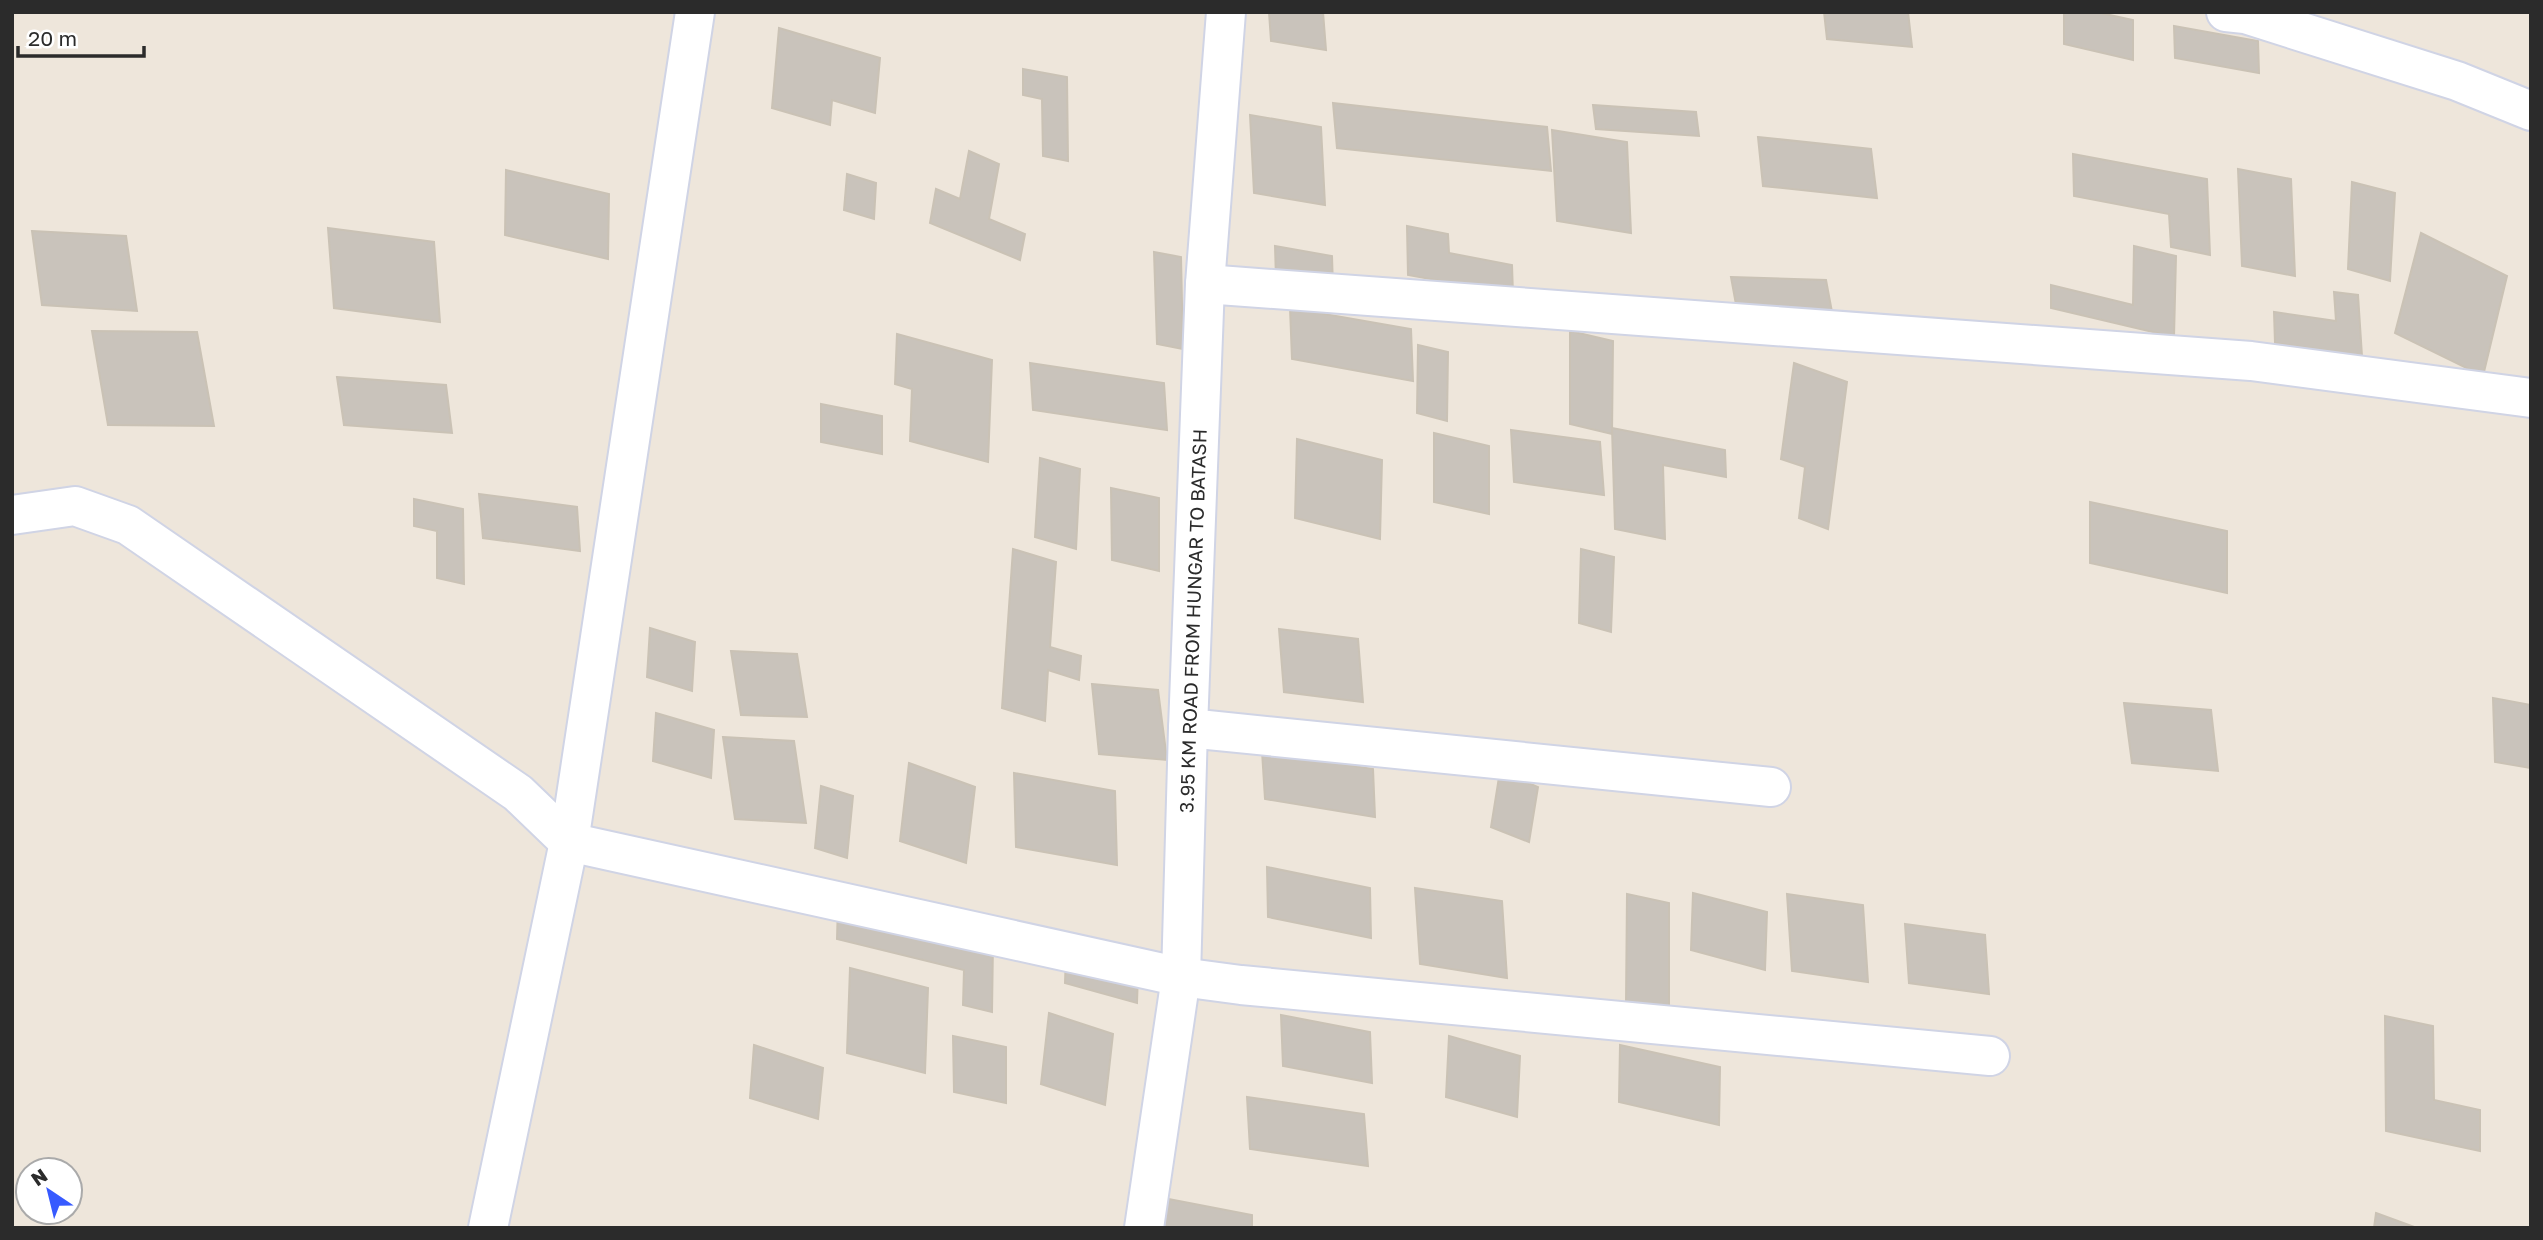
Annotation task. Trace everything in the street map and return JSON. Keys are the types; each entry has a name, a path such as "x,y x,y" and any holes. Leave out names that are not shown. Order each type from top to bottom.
{"street":[{"path":"488,1228 569,842 695,12"},
{"name":"3.95 KM ROAD FROM HUNGAR TO BATASH","path":"1144,1228 1181,977 1205,284 1226,12"},
{"path":"2226,12 2245,14 2457,81 2531,111"},
{"path":"1205,284 2251,361 2531,398"},
{"path":"12,515 75,506 128,524 518,793 569,842 1181,977 1241,985 1990,1056"},
{"path":"1188,728 1771,787"}],"building":[{"path":"1269,12 1323,12 1326,50 1271,41"},
{"path":"1824,12 1908,12 1912,47 1827,39"},
{"path":"2064,12 2096,12 2133,20 2133,60 2064,44"},
{"path":"2174,26 2258,41 2259,73 2175,58"},
{"path":"779,28 880,58 875,113 832,100 830,125 772,108"},
{"path":"1023,69 1067,77 1068,161 1043,156 1042,99 1023,95"},
{"path":"1333,103 1547,127 1551,171 1337,148"},
{"path":"1593,105 1696,112 1699,136 1596,129"},
{"path":"1250,115 1321,127 1325,205 1254,193"},
{"path":"1552,130 1627,142 1631,233 1557,221"},
{"path":"1758,137 1871,149 1877,198 1763,186"},
{"path":"969,151 999,164 989,219 1025,234 1020,260 930,223 936,189 960,199"},
{"path":"2073,154 2207,179 2210,255 2171,247 2169,214 2074,196"},
{"path":"2238,169 2291,179 2295,276 2242,266"},
{"path":"506,170 609,194 608,259 505,235"},
{"path":"847,174 876,183 874,219 844,210"},
{"path":"2352,182 2395,193 2390,281 2348,269"},
{"path":"1407,226 1448,234 1449,253 1512,265 1513,294 1408,275"},
{"path":"328,228 434,242 440,322 334,308"},
{"path":"32,231 126,236 137,311 42,305"},
{"path":"2421,233 2507,276 2483,376 2395,333"},
{"path":"1275,246 1332,256 1333,288 1276,279"},
{"path":"2134,246 2176,256 2174,337 2051,308 2051,285 2133,305"},
{"path":"1154,252 1181,257 1183,349 1157,344"},
{"path":"1731,277 1826,280 1832,312 1737,310"},
{"path":"2334,292 2358,295 2362,356 2275,343 2274,312 2336,321"},
{"path":"1290,308 1411,329 1413,381 1292,359"},
{"path":"92,331 197,332 214,426 108,425"},
{"path":"1570,331 1613,341 1612,434 1570,424"},
{"path":"897,334 992,360 988,462 910,441 912,389 895,384"},
{"path":"1418,345 1448,352 1447,421 1417,413"},
{"path":"1030,363 1164,383 1167,430 1033,410"},
{"path":"1794,363 1847,382 1828,529 1799,518 1805,467 1781,459"},
{"path":"337,377 446,385 452,433 344,425"},
{"path":"821,404 882,416 882,454 821,442"},
{"path":"1612,428 1725,450 1726,477 1663,465 1665,539 1615,529"},
{"path":"1511,430 1600,442 1604,495 1514,482"},
{"path":"1434,433 1489,446 1489,514 1434,502"},
{"path":"1297,439 1382,460 1380,539 1295,518"},
{"path":"1040,458 1080,469 1076,549 1035,537"},
{"path":"1111,488 1159,498 1159,571 1112,560"},
{"path":"479,494 577,507 580,551 483,538"},
{"path":"414,499 463,509 464,584 437,578 437,531 414,526"},
{"path":"2090,502 2227,531 2227,593 2090,563"},
{"path":"1013,549 1056,562 1050,647 1081,656 1079,680 1048,670 1045,721 1002,708"},
{"path":"1581,549 1614,557 1611,632 1579,623"},
{"path":"650,628 695,642 692,691 647,677"},
{"path":"1279,629 1358,639 1363,702 1284,692"},
{"path":"731,651 797,654 807,717 741,715"},
{"path":"1092,684 1158,690 1167,760 1099,754"},
{"path":"2493,698 2531,705 2531,768 2495,762"},
{"path":"2124,703 2211,710 2218,771 2132,763"},
{"path":"656,713 714,730 711,778 653,761"},
{"path":"723,737 794,741 806,823 735,819"},
{"path":"1262,751 1373,769 1375,817 1265,799"},
{"path":"909,763 975,787 966,863 900,841"},
{"path":"1500,771 1538,787 1529,842 1491,827"},
{"path":"1014,773 1115,791 1117,865 1016,847"},
{"path":"821,786 853,796 847,858 815,848"},
{"path":"1267,867 1370,888 1371,938 1268,917"},
{"path":"1415,888 1502,901 1507,978 1420,964"},
{"path":"1693,893 1767,912 1765,970 1691,950"},
{"path":"1627,894 1669,903 1669,1013 1626,1003"},
{"path":"1787,894 1863,905 1868,982 1792,971"},
{"path":"838,904 993,942 992,1012 963,1005 964,970 837,939"},
{"path":"1905,924 1985,935 1989,994 1909,983"},
{"path":"1066,954 1138,973 1137,1003 1065,983"},
{"path":"850,968 928,988 925,1073 847,1053"},
{"path":"1049,1013 1113,1034 1105,1105 1041,1084"},
{"path":"1281,1015 1370,1032 1372,1083 1283,1066"},
{"path":"2385,1016 2433,1026 2434,1100 2480,1110 2480,1151 2386,1131"},
{"path":"953,1036 1006,1047 1006,1103 954,1092"},
{"path":"1449,1036 1520,1056 1517,1117 1446,1097"},
{"path":"754,1045 823,1068 818,1119 750,1098"},
{"path":"1620,1045 1720,1067 1719,1125 1619,1102"},
{"path":"1247,1097 1364,1114 1368,1166 1250,1149"},
{"path":"1153,1196 1252,1215 1252,1228 1154,1228"},
{"path":"2376,1213 2417,1228 2374,1228"}]}
